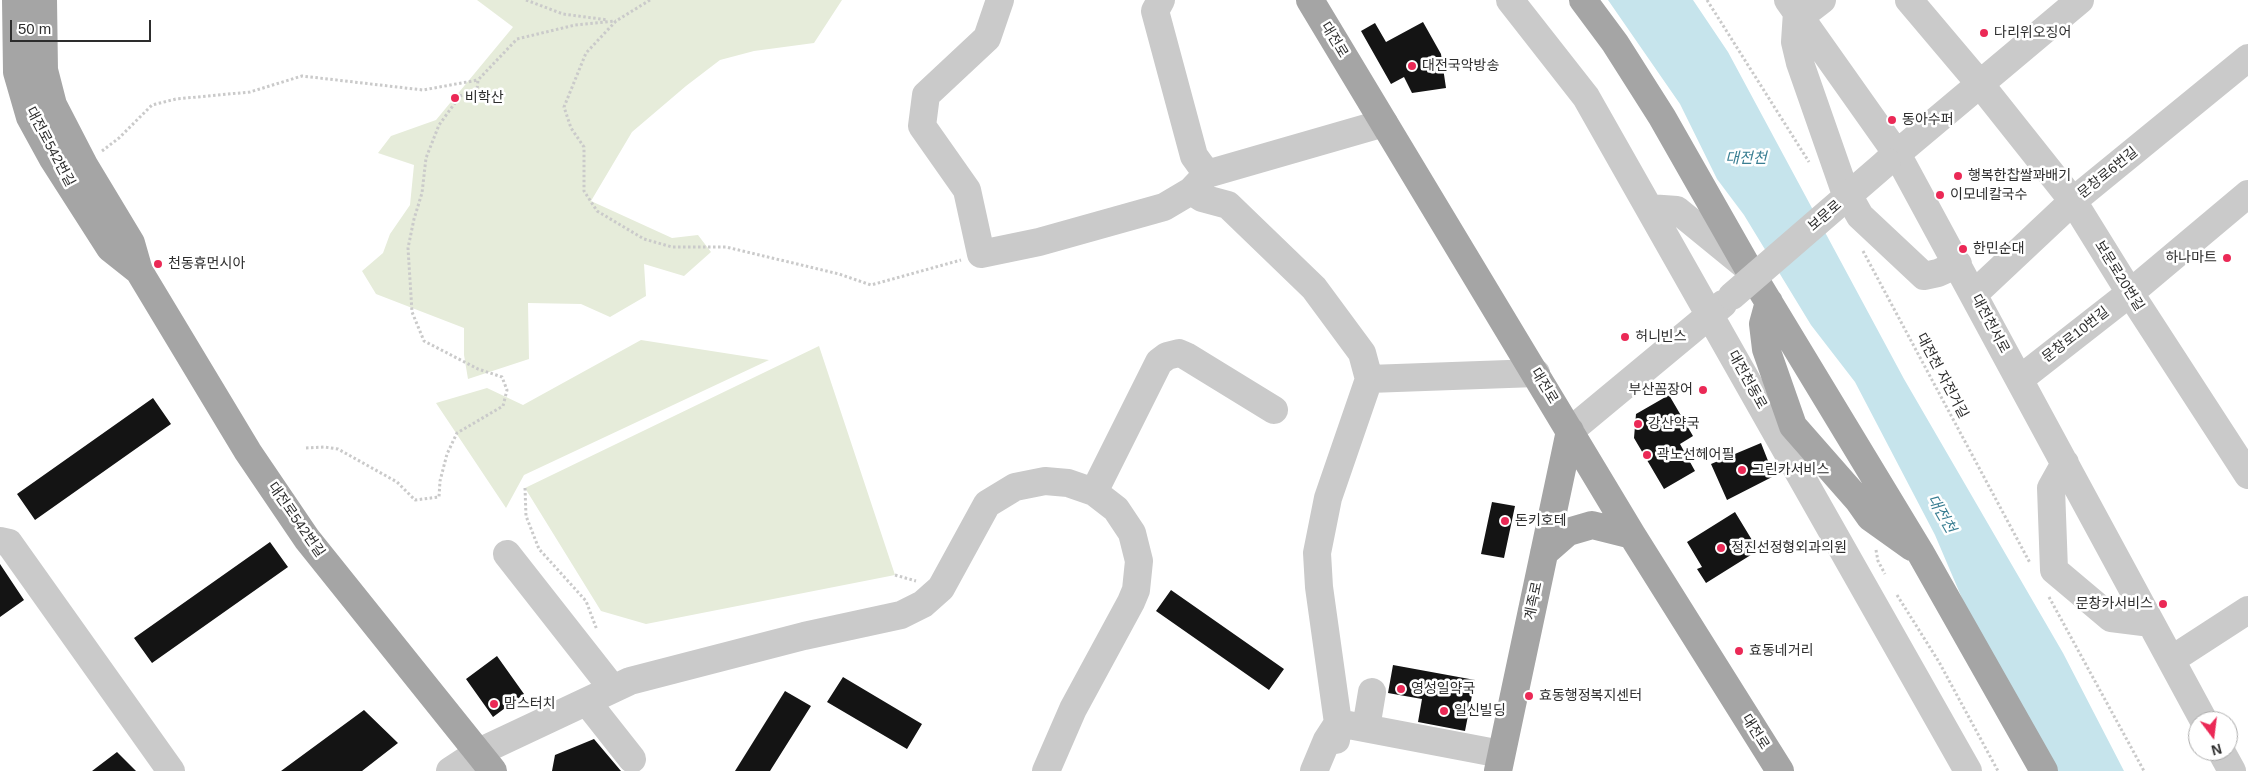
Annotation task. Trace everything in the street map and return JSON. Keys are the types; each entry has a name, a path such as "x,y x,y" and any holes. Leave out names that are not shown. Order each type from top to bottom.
{"main road":[{"name":"대전로542번길","path":"16,0 8,42 30,117 48,150 110,248 139,271"},
{"name":"대전로542번길","path":"43,0 44,70 54,105 84,165 131,243 139,271 248,452 307,540 486,761"},
{"name":"대전로","path":"1310,0 1632,534 1780,771"},
{"path":"1583,0 1615,43 1662,117 1748,268 1920,552 2044,771"},
{"path":"1769,302 1763,324 1766,349 1785,430 1858,500 1870,517 1920,552"},
{"name":"계족로","path":"1500,763 1570,430"},
{"path":"1544,553 1568,532 1592,525 1632,534"}],"street":[{"path":"1000,0 987,38 926,96 922,126 967,190 980,254 1039,242 1164,207 1199,182 1384,122"},
{"path":"1161,0 1155,11 1194,156 1202,198 1228,205 1314,288 1362,353 1370,379 1328,498 1317,553 1319,587 1338,723 1330,771"},
{"name":"대전천동로","path":"1510,0 1586,98 1710,316 1785,430 1968,771"},
{"path":"1822,0 1795,10 1795,42 1800,64 1843,186 1860,216 1924,276 1938,273 1958,264"},
{"name":"보문로20번길","path":"1909,0 1980,84 2073,202 2248,473"},
{"name":"보문로","path":"1570,430 1710,316 1892,158 2080,0"},
{"name":"대전천서로","path":"1795,10 1892,158 1958,264 2199,711"},
{"name":"문창로6번길","path":"1974,294 2073,202 2248,58"},
{"name":"문창로10번길","path":"2020,379 2130,293 2248,194"},
{"path":"1649,208 1677,210 1748,268"},
{"path":"1094,492 1159,362 1167,356 1179,353 1186,356 1274,410"},
{"path":"1370,379 1536,373"},
{"path":"2065,464 2051,488 2046,574 2111,618 2151,623"},
{"path":"450,771 486,761 588,702 630,681 804,636 901,615 923,604 941,588 987,504 1015,487 1045,481 1068,483 1094,492 1116,509 1132,533 1139,561 1136,590 1073,709 1046,771"},
{"path":"0,541 9,543 171,771"},
{"path":"507,554 612,690"},
{"path":"2171,660 2248,610"},
{"path":"1366,728 1372,692"},
{"path":"588,702 632,759"},
{"path":"1338,723 1366,728 1500,763"},
{"path":"1314,771 1327,740 1338,723"}],"path":[{"path":"526,0 563,14 616,22"},
{"path":"650,0 616,22 586,53 564,107 571,128 584,147 584,191 597,211 644,239 672,247 726,247 839,274 871,285 933,269 980,254"},
{"path":"1707,0 1812,167"},
{"path":"84,165 119,138 152,105 176,99 250,92 302,76 423,90 478,80 517,39 575,24 616,22"},
{"path":"306,448 324,446 338,449 397,482 415,500 439,497 440,481 447,454 457,433 503,406 507,390 502,377 478,369 424,341 412,312 408,281 408,248 422,193 426,158 439,125 460,96 477,90 478,80"},
{"name":"대전천 자전거길","path":"1862,249 2046,574 2144,771"},
{"path":"525,488 526,516 539,549 586,601 598,632"}],"green space":[{"path":"477,0 842,0 814,43 754,51 720,60 686,86 632,132 591,201 672,238 698,235 711,252 684,276 644,264 646,296 610,317 581,304 528,303 529,359 468,379 464,355 464,328 376,294 362,271 383,253 390,234 410,205 414,165 378,153 391,136 436,120 513,27"},
{"path":"641,340 769,360 524,475 506,508 436,403 487,388 523,405"},
{"path":"819,346 895,575 646,624 601,611 525,488"}],"water":[{"name":"대전천","path":"1608,0 1693,0 1728,52 1904,379 2063,653 2124,771 2055,771 1973,624 1935,535 1855,382 1811,325 1744,215 1717,179 1680,104"}],"building":[{"name":"대전국악방송","path":"1423,22 1441,54 1446,88 1412,93 1404,77 1391,84 1361,31 1375,23 1386,42"},
{"path":"1669,395 1693,436 1680,444 1695,471 1664,489 1634,438 1636,414"},
{"path":"153,398 171,424 35,520 17,494"},
{"name":"그린카서비스","path":"1761,443 1774,476 1727,500 1711,464"},
{"path":"1492,502 1515,506 1504,558 1481,554"},
{"name":"정진선정형외과의원","path":"1735,512 1752,540 1748,543 1754,553 1706,583 1697,569 1702,567 1687,542"},
{"path":"270,542 288,567 152,663 134,638"},
{"path":"0,564 24,600 0,617"},
{"path":"1171,590 1284,669 1269,690 1156,611"},
{"path":"497,656 524,694 493,717 466,679"},
{"name":"일신빌딩","path":"1393,665 1475,680 1465,731 1418,722 1422,699 1388,693"},
{"path":"843,677 922,724 907,749 827,702"},
{"path":"785,691 811,706 770,771 735,771"},
{"path":"364,710 398,743 362,771 281,771"},
{"path":"594,739 621,771 552,771 555,755"},
{"path":"117,752 136,771 92,771"}],"place":[{"name":"다리위오징어","path":"1984,33"},
{"name":"대전국악방송","path":"1412,66"},
{"name":"비학산","path":"455,98"},
{"name":"동아수퍼","path":"1892,120"},
{"name":"행복한찹쌀꽈배기","path":"1958,176"},
{"name":"이모네칼국수","path":"1940,195"},
{"name":"한민순대","path":"1963,249"},
{"name":"하나마트","path":"2227,258"},
{"name":"천동휴먼시아","path":"158,264"},
{"name":"허니빈스","path":"1625,337"},
{"name":"부산꼼장어","path":"1703,390"},
{"name":"강산약국","path":"1638,424"},
{"name":"곽노선헤어필","path":"1647,455"},
{"name":"그린카서비스","path":"1742,470"},
{"name":"돈키호테","path":"1505,521"},
{"name":"정진선정형외과의원","path":"1721,548"},
{"name":"문창카서비스","path":"2163,604"},
{"name":"효동네거리","path":"1739,651"},
{"name":"영성일약국","path":"1401,689"},
{"name":"효동행정복지센터","path":"1529,696"},
{"name":"맘스터치","path":"494,704"},
{"name":"일신빌딩","path":"1444,711"}]}
